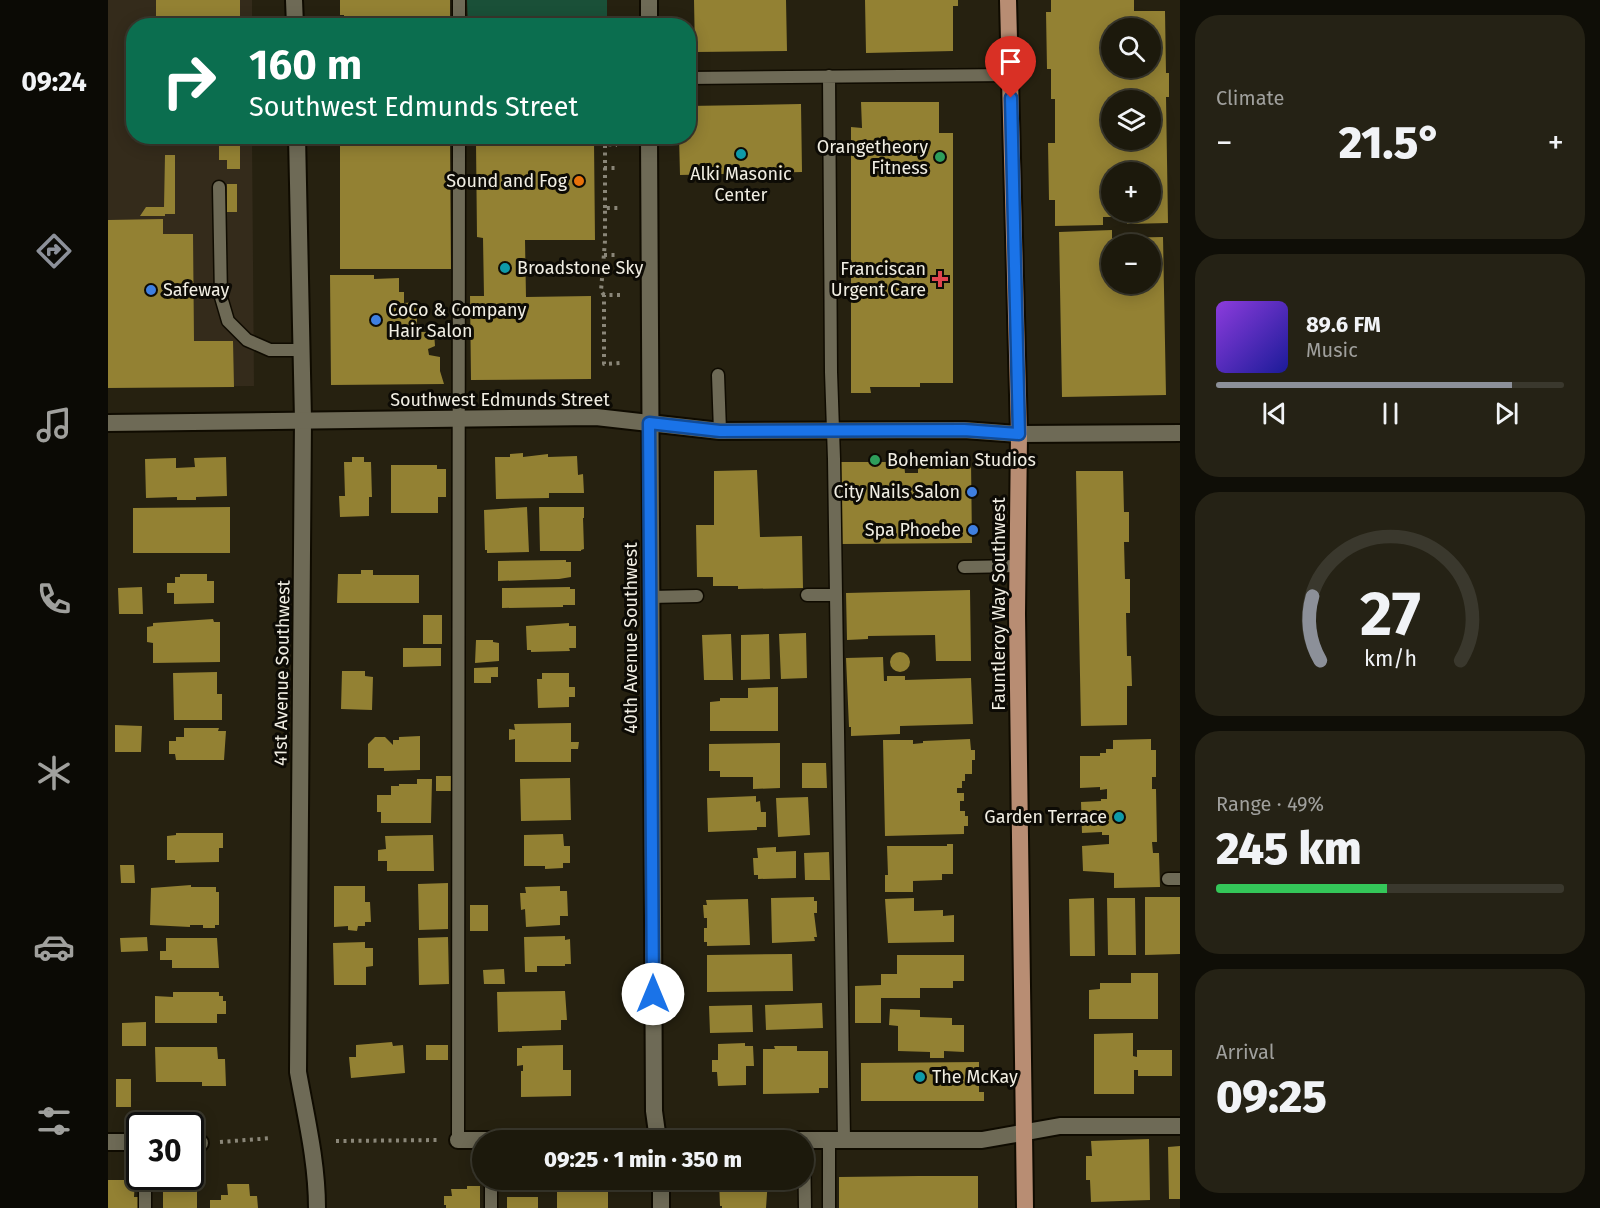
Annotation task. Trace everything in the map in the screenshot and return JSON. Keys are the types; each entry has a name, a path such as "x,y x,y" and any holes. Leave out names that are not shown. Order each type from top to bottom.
{"main road":[{"name":"Fauntleroy Way Southwest","path":"1008,0 1019,434 1018,566 1025,1208"}],"street":[{"path":"294,0 295,18"},
{"path":"649,0 649,18"},
{"name":"41st Avenue Southwest","path":"297,144 303,420 298,1072 317,1190 316,1208"},
{"name":"40th Avenue Southwest","path":"649,144 654,1111 657,1130"},
{"name":"Southwest Edmunds Street","path":"108,423 596,417 720,431 964,430 1019,434 1180,433"},
{"path":"814,1139 982,1140 1060,1126 1180,1126"},
{"path":"451,1140 472,1140"},
{"path":"108,1142 126,1142"},
{"path":"661,1190 661,1208"}],"lane":[{"path":"459,0 459,18"},
{"path":"696,78 1010,75"},
{"path":"829,76 831,372 836,595 836,1139 830,1208"},
{"path":"451,1140 459,144"},
{"path":"219,187 221,297 228,321 247,340 270,350 302,350"},
{"path":"718,375 720,431"},
{"path":"964,567 1018,566"},
{"path":"807,595 836,595"},
{"path":"650,597 697,596"},
{"path":"145,1190 145,1208"},
{"path":"491,1190 491,1208"},
{"path":"805,1190 805,1208"}],"path":[{"path":"617,144 605,144 601,291 604,295 604,363 620,363"},
{"path":"604,168 618,168"},
{"path":"605,208 618,208"},
{"path":"603,255 619,255"},
{"path":"604,295 620,294"},
{"path":"220,1142 272,1138"},
{"path":"336,1141 451,1140"}],"shaded area":[{"path":"108,0 252,0 252,18 126,18 126,144 252,144 254,386 108,387"}],"green space":[{"path":"467,0 607,0 607,18 468,18"}],"building":[{"path":"156,0 240,0 240,18 156,18"},
{"path":"340,0 450,0 450,18 344,18 344,15 340,15"},
{"path":"694,0 786,0 787,51 696,52"},
{"path":"865,0 958,0 958,6 953,6 953,51 866,53"},
{"path":"1051,0 1134,0 1134,11 1165,11 1166,73 1169,73 1169,97 1166,97 1168,223 1127,224 1127,222 1161,222 1161,162 1101,162 1101,222 1103,225 1055,226 1055,200 1049,200 1048,143 1055,143 1055,99 1051,99 1051,69 1047,69 1046,12 1051,12"},
{"path":"861,102 939,102 939,133 953,133 953,383 920,383 920,387 870,387 871,393 851,393 851,127 862,128"},
{"name":"Alki Masonic Center","path":"801,104 802,172 680,175 679,144 696,144 696,106"},
{"path":"240,144 240,169 227,169 227,160 219,160 219,146 181,145"},
{"path":"450,144 451,269 340,269 340,146"},
{"name":"Broadstone Sky","path":"476,144 594,144 595,240 525,240 526,297 591,296 591,379 471,380 470,296 484,296 483,238 477,237"},
{"path":"165,155 175,155 175,214 140,216 146,207 164,207"},
{"path":"227,184 237,184 237,212 227,212"},
{"name":"Safeway","path":"163,219 163,234 193,234 194,341 233,341 234,387 108,388 108,220"},
{"path":"1112,230 1112,234 1101,234 1101,294 1161,294 1161,237 1163,237 1166,395 1062,397 1059,232"},
{"path":"330,275 374,275 374,279 399,278 399,292 404,292 404,303 417,302 417,325 421,332 434,332 435,346 428,349 429,355 440,357 440,371 444,384 331,385"},
{"path":"523,453 523,457 548,454 548,457 577,456 578,475 583,474 584,493 549,493 549,498 496,499 495,457 510,457 510,454"},
{"path":"226,457 227,496 196,497 196,500 177,500 177,497 146,498 145,459 176,458 176,468 195,467 194,458"},
{"path":"352,457 364,457 364,462 371,462 372,497 369,497 369,516 340,517 339,496 345,496 344,462 352,462"},
{"path":"918,461 971,461 972,543 842,544 840,462 904,462 905,473 918,473"},
{"path":"391,465 437,465 437,469 446,469 446,497 438,497 438,513 391,513"},
{"path":"757,470 760,537 802,536 803,588 738,589 738,586 713,586 713,577 697,577 696,525 714,525 714,471"},
{"path":"1076,471 1123,471 1124,512 1129,512 1129,542 1124,542 1125,579 1130,579 1130,613 1126,613 1127,656 1131,656 1132,686 1127,686 1127,725 1081,726"},
{"path":"230,507 230,553 133,553 133,508"},
{"path":"527,507 529,552 487,553 484,510"},
{"path":"539,507 584,507 584,549 581,551 540,551"},
{"path":"566,560 566,562 571,562 571,577 498,581 498,561"},
{"path":"361,570 373,570 373,575 419,575 419,603 337,603 338,574 361,574"},
{"path":"180,574 207,574 207,581 214,581 214,603 174,604 174,593 167,593 167,583 175,583 175,577 180,577"},
{"path":"142,587 143,614 119,614 118,588"},
{"path":"570,587 570,589 575,589 575,605 502,608 502,588"},
{"path":"970,590 971,661 936,661 935,635 868,636 868,639 847,640 846,593"},
{"path":"423,615 442,615 442,644 423,644"},
{"path":"213,619 214,622 220,622 220,662 153,663 153,643 147,642 147,627 153,626 153,623"},
{"path":"569,623 569,626 576,626 576,648 569,648 570,651 531,652 527,650 526,626"},
{"path":"806,633 807,678 781,679 779,634"},
{"path":"731,634 733,680 704,680 702,635"},
{"path":"769,634 770,679 741,680 741,635"},
{"path":"476,640 493,640 499,643 499,661 475,663"},
{"path":"403,648 441,648 441,666 403,667"},
{"path":"900,652 907,655 910,662 907,669 900,672 893,669 890,662 893,655"},
{"path":"883,657 884,681 887,681 887,676 905,676 905,680 971,678 973,724 900,726 900,734 851,736 846,658"},
{"path":"498,667 498,677 491,677 491,683 474,683 474,668"},
{"path":"342,671 365,671 365,676 373,677 372,710 341,709"},
{"path":"217,672 217,694 222,694 222,720 174,720 173,673"},
{"path":"542,673 569,673 569,687 575,687 575,697 569,697 569,707 538,708 537,679 542,679"},
{"path":"778,687 778,731 710,731 710,702 720,701 720,698 748,698 748,688"},
{"path":"571,723 571,742 579,742 578,749 571,749 571,762 515,762 515,739 509,740 509,729 515,730 514,724"},
{"path":"115,725 142,726 141,752 115,752"},
{"path":"184,728 219,728 218,731 226,731 224,760 176,760 175,754 169,754 169,741 176,741 176,737 184,737"},
{"path":"420,736 420,770 384,771 384,768 368,768 368,744 375,737 385,737 393,745 393,740 399,740 399,737"},
{"path":"970,739 971,750 975,750 972,774 965,774 962,788 957,788 957,793 964,793 964,801 960,801 960,811 965,811 965,816 968,816 968,826 964,826 964,834 885,836 883,740 913,740 913,744 923,743 923,741"},
{"name":"Garden Terrace","path":"1151,739 1151,750 1156,750 1156,777 1152,777 1152,789 1156,789 1157,842 1152,842 1153,853 1159,853 1160,887 1114,888 1114,873 1083,871 1082,846 1109,844 1109,835 1102,835 1102,832 1082,833 1081,802 1107,799 1107,789 1080,788 1080,756 1100,756 1100,753 1106,753 1106,749 1113,749 1113,740"},
{"path":"780,743 780,788 753,789 753,777 720,777 720,771 709,771 709,744"},
{"path":"802,763 826,763 827,788 802,788"},
{"path":"436,776 451,776 451,791 436,791"},
{"path":"570,778 571,820 521,821 520,779"},
{"path":"417,779 432,779 431,823 381,823 381,812 377,812 377,795 391,795 391,786 417,784"},
{"path":"756,796 756,802 760,801 761,812 766,812 766,827 757,827 757,830 708,832 707,798"},
{"path":"808,797 810,835 778,837 776,798"},
{"path":"176,833 223,833 223,848 219,848 219,862 175,863 175,860 167,860 167,836 176,835"},
{"path":"563,834 564,846 570,846 570,863 563,863 563,868 545,869 545,866 524,866 524,835"},
{"path":"433,835 434,871 387,871 387,861 378,861 378,850 386,849 385,836"},
{"path":"947,844 953,844 953,874 942,874 942,880 913,881 913,892 885,892 885,875 888,875 887,846 947,846"},
{"path":"776,847 776,852 796,851 796,878 758,879 758,875 754,875 753,858 758,858 757,848"},
{"path":"829,852 830,880 805,880 804,853"},
{"path":"120,865 134,865 135,883 121,883"},
{"path":"448,883 448,929 419,930 418,884"},
{"path":"191,885 191,887 216,887 216,892 219,892 219,925 215,925 215,928 203,928 203,925 190,925 190,927 150,925 151,888"},
{"path":"334,886 365,886 365,902 370,902 371,922 365,922 365,926 358,926 357,931 348,930 348,926 334,927"},
{"path":"560,886 560,891 567,891 568,916 560,916 560,925 526,927 525,909 521,910 520,893 526,893 525,887"},
{"path":"814,897 814,901 817,901 817,913 814,913 817,937 814,937 815,941 772,943 771,898"},
{"path":"1145,897 1180,897 1180,954 1145,955"},
{"path":"914,898 914,911 943,910 943,916 954,915 954,942 888,943 885,899"},
{"path":"1094,898 1095,956 1070,956 1069,899"},
{"path":"1107,898 1135,898 1136,955 1108,955"},
{"path":"748,899 750,945 707,946 707,942 704,942 704,928 707,928 707,918 704,918 703,905 707,905 706,900"},
{"path":"470,905 488,905 488,931 470,931"},
{"path":"565,936 565,940 570,939 571,964 537,966 537,972 525,972 524,937"},
{"path":"147,937 148,951 121,952 120,938"},
{"path":"448,937 449,984 419,985 418,938"},
{"path":"166,938 217,938 219,968 172,968 172,960 160,960 160,951 166,951"},
{"path":"365,942 365,948 373,948 373,966 366,967 366,985 334,985 333,943"},
{"path":"792,954 793,991 707,992 707,955"},
{"path":"897,955 964,955 964,981 953,981 953,988 920,988 920,998 881,998 881,1023 855,1023 855,986 881,985 881,974 897,974"},
{"path":"504,969 505,984 484,984 483,970"},
{"path":"1131,973 1158,973 1158,1019 1089,1019 1089,990 1100,989 1100,983 1131,983"},
{"path":"565,991 567,1020 561,1020 561,1030 498,1032 497,992"},
{"path":"173,992 219,992 219,996 223,996 223,1001 226,1001 226,1014 217,1014 217,1023 155,1023 155,996 173,997"},
{"path":"822,1003 823,1028 766,1030 765,1005"},
{"path":"752,1005 753,1032 710,1033 709,1006"},
{"path":"890,1009 920,1010 920,1017 952,1018 952,1025 964,1025 964,1052 944,1051 944,1058 930,1058 930,1052 898,1051 898,1026 889,1025"},
{"path":"146,1022 146,1046 122,1046 122,1023"},
{"path":"1133,1033 1133,1056 1137,1057 1137,1050 1172,1050 1172,1076 1138,1076 1138,1070 1134,1070 1134,1094 1094,1094 1094,1034"},
{"path":"392,1042 393,1046 403,1045 405,1073 351,1078 349,1057 356,1057 356,1045"},
{"path":"745,1043 745,1046 753,1046 754,1066 746,1066 746,1085 718,1086 717,1072 712,1072 712,1060 718,1060 718,1044"},
{"path":"426,1045 448,1045 448,1060 426,1060"},
{"path":"563,1045 563,1070 571,1070 571,1096 521,1097 523,1065 517,1066 517,1048"},
{"path":"774,1046 797,1046 797,1051 828,1051 828,1088 819,1088 819,1093 763,1094 763,1049 775,1049"},
{"path":"155,1047 217,1047 218,1059 225,1059 226,1086 202,1086 202,1082 156,1082"},
{"name":"The McKay","path":"979,1062 979,1092 984,1092 984,1101 861,1101 861,1063"},
{"path":"116,1079 131,1079 131,1107 116,1107"},
{"path":"1149,1139 1150,1200 1091,1202 1090,1180 1086,1180 1086,1156 1092,1156 1091,1141"},
{"path":"1180,1146 1180,1199 1169,1199 1168,1147"},
{"path":"978,1176 978,1208 839,1208 839,1177"},
{"path":"108,1180 126,1180 126,1190 134,1190 134,1197 138,1197 138,1208 108,1208"},
{"path":"227,1184 249,1184 250,1196 257,1196 258,1208 210,1208 210,1200 221,1200 221,1195 228,1195"},
{"path":"467,1186 472,1186 472,1190 480,1190 480,1208 446,1208 444,1196 452,1196 451,1189 467,1189"},
{"path":"557,1190 608,1190 608,1208 557,1208"},
{"path":"719,1190 767,1190 766,1208 722,1208"},
{"path":"197,1191 197,1208 163,1208 163,1192"},
{"path":"507,1197 538,1197 538,1208 507,1208"}],"place":[{"name":"Alki Masonic Center","path":"741,154"},
{"name":"Orangetheory Fitness","path":"940,157"},
{"name":"Sound and Fog","path":"579,181"},
{"name":"Broadstone Sky","path":"505,268"},
{"name":"Franciscan Urgent Care","path":"940,279"},
{"name":"Safeway","path":"151,290"},
{"name":"CoCo & Company Hair Salon","path":"376,320"},
{"name":"Bohemian Studios","path":"875,460"},
{"name":"City Nails Salon","path":"972,492"},
{"name":"Spa Phoebe","path":"973,530"},
{"name":"Garden Terrace","path":"1119,817"},
{"name":"The McKay","path":"920,1077"}],"route":[{"path":"653,994 649,423 720,431 964,430 1019,434 1011,98"}]}
